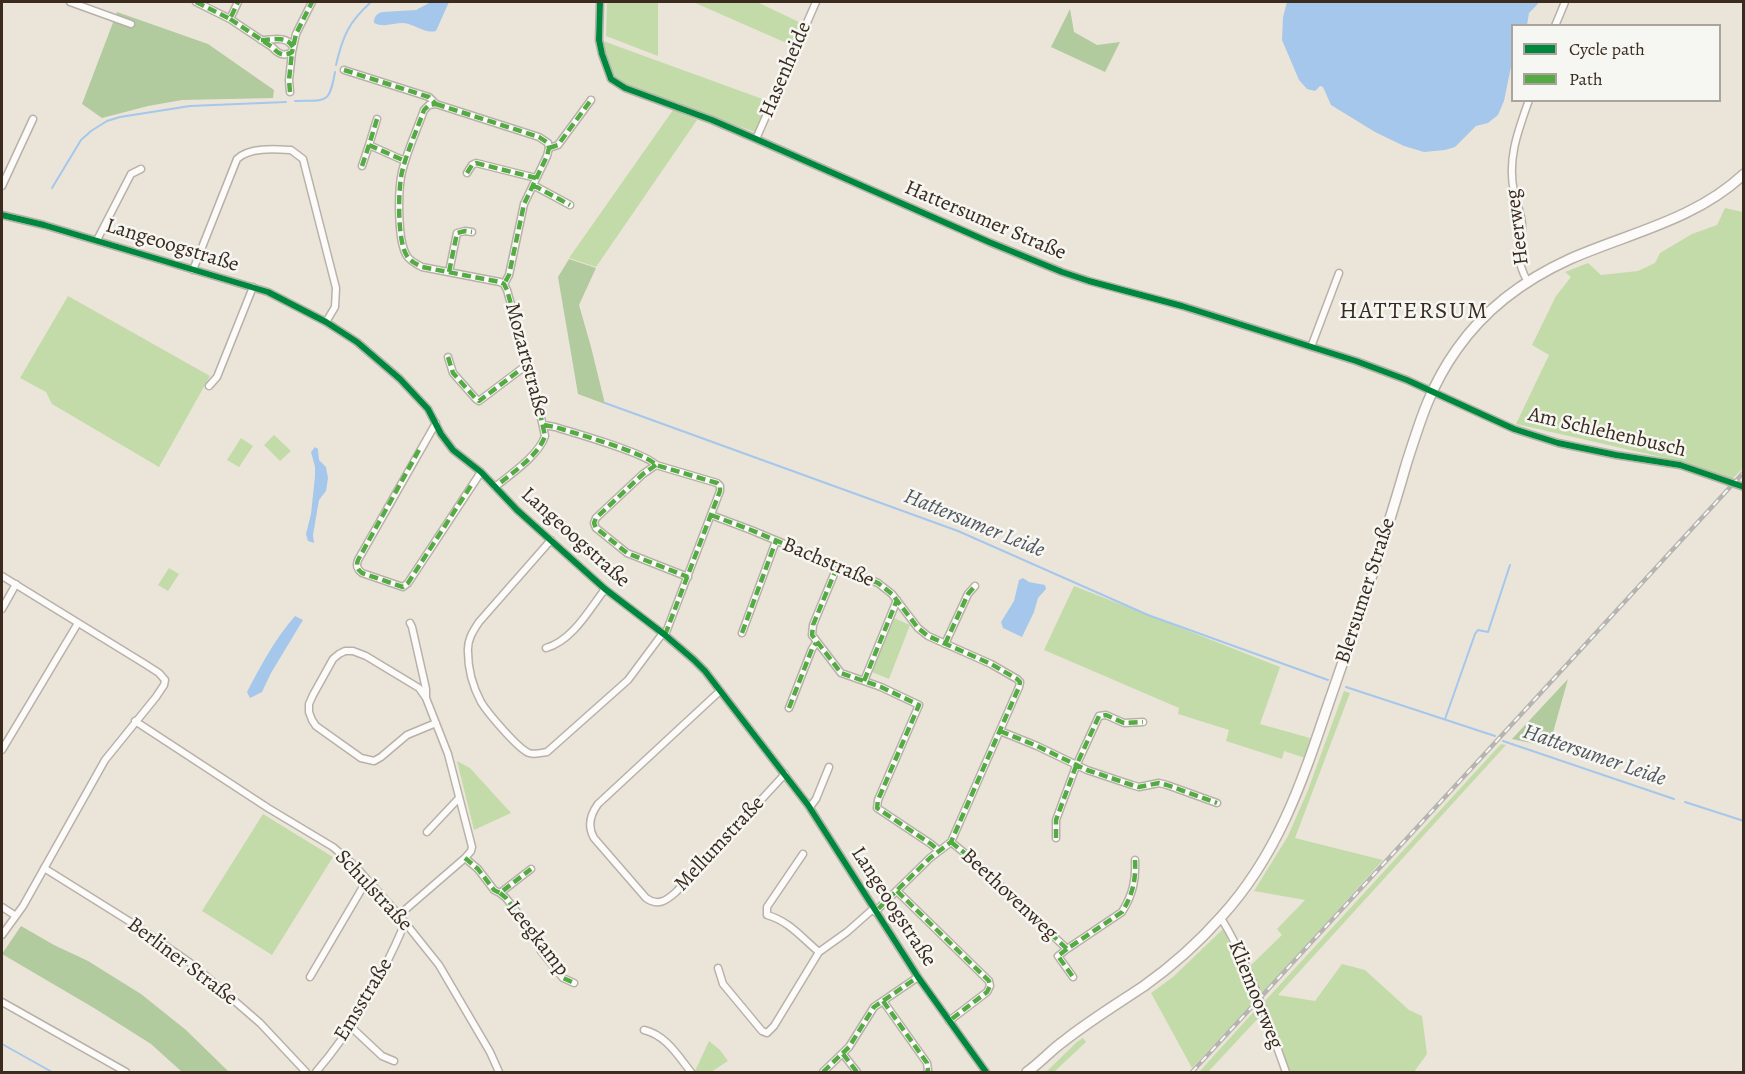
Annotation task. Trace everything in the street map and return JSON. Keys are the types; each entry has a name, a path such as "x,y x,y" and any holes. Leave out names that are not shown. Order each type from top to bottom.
{"main road":[{"name":"Blersumer Straße","path":"1030,1071 1062,1042 1175,963 1221,918 1264,860 1302,783 1372,576 1418,424 1445,366 1474,328 1496,306 1528,282 1573,258 1681,217 1717,196 1743,174"}],"street":[{"path":"70,2 131,24"},
{"path":"196,2 230,19 280,54 288,55 293,49"},
{"path":"230,19 238,2"},
{"path":"290,92 289,80 296,34 312,2"},
{"name":"Hattersumer Straße","path":"600,2 599,40 602,54 611,79 625,88 756,138 989,242 1062,272 1182,306 1356,361 1432,391"},
{"name":"Hasenheide","path":"756,138 816,2"},
{"path":"1556,24 1565,2"},
{"path":"261,40 281,39 291,43 293,49"},
{"path":"344,70 429,97 436,104 539,137 548,142 549,148 558,145 591,100"},
{"name":"Heerweg","path":"1527,102 1517,135 1511,171 1521,215 1519,262 1528,282"},
{"name":"Mozartstraße","path":"436,104 429,105 424,110 401,173 399,218 404,249 412,262 422,267 494,280 504,285"},
{"path":"2,186 33,119"},
{"path":"362,166 377,119"},
{"path":"369,145 405,161"},
{"name":"Mozartstraße","path":"495,487 516,471 543,442 545,436 528,364 504,285 524,204 549,148"},
{"path":"193,270 237,159 249,152 291,150 303,159 336,288 334,308 326,322"},
{"path":"467,173 476,163 534,182 570,205"},
{"path":"97,240 131,174 141,169"},
{"name":"Langeoogstraße","path":"2,215 97,240 268,292 326,322 357,342 400,379 428,409 441,434 453,450 481,472 517,510 605,590 664,634 694,660 810,807 918,977 986,1072"},
{"path":"449,272 457,233 472,232"},
{"path":"1311,347 1339,273"},
{"path":"209,386 217,377 253,287"},
{"path":"448,357 453,373 478,401 528,364"},
{"name":"Am Schlehenbusch","path":"1432,391 1514,429 1558,443 1680,465 1743,487"},
{"path":"436,423 358,560 358,569 371,577 404,587 481,472"},
{"path":"544,424 632,452 652,460 656,465 717,483 720,491 664,634 628,680 547,752 538,754 528,753 520,748 481,702 471,671 468,650 470,635 479,622 551,540"},
{"path":"656,465 603,511 594,523 596,528 627,554 688,577"},
{"name":"Bachstraße","path":"711,515 878,583 892,594 918,628 928,636 991,664 1017,678 1020,682 951,842 848,932 819,952"},
{"path":"742,633 776,541"},
{"path":"837,567 811,631 812,635 816,643 842,673 919,705 878,800 877,808 939,851"},
{"path":"2,576 152,669 165,680 164,686 97,771 44,868 2,935"},
{"path":"2,609 16,584"},
{"path":"945,644 968,594 975,586"},
{"path":"546,648 558,645 572,632 605,590"},
{"path":"864,681 897,600"},
{"path":"2,750 78,623"},
{"path":"410,623 426,688 426,698"},
{"path":"789,708 816,643"},
{"path":"399,915 465,858 472,847 448,754 436,723 426,698 419,688 366,656 359,652 345,651 333,659 309,704 309,712 316,726 361,758 374,761 381,758 407,735 436,723"},
{"name":"Mellumstraße","path":"720,691 598,804 591,814 590,824 594,838 646,898 653,902 662,902 676,892 785,774"},
{"path":"1056,838 1056,820 1076,766 1099,716 1106,715 1124,723 1143,722"},
{"name":"Schulstraße","path":"135,721 268,808 333,847 355,866 399,915 439,965 490,1052 499,1072"},
{"path":"1000,731 1076,766 1132,785 1139,787 1159,783 1217,803"},
{"path":"810,807 816,799 829,766"},
{"path":"427,832 459,798"},
{"name":"Beethovenweg","path":"951,842 1067,949"},
{"path":"718,968 723,984 762,1031 767,1033 774,1026 819,952 789,925 767,915 767,907 803,854"},
{"name":"Leegkamp","path":"465,858 478,869 494,890 506,898 539,940 541,951 563,978 574,984"},
{"name":"Beethovenweg","path":"1073,977 1058,956 1122,912 1136,879 1135,860"},
{"name":"Berliner Straße","path":"44,868 140,928 193,965 260,1023 306,1072"},
{"name":"Leegkamp","path":"500,893 531,869"},
{"path":"310,977 367,880"},
{"path":"897,891 989,981 990,986 987,992 949,1020"},
{"path":"2,907 16,916"},
{"name":"Kliemoorweg","path":"1221,918 1234,941 1259,1000 1286,1072"},
{"name":"Emsstraße","path":"316,1072 350,1026 381,975 405,923"},
{"path":"823,1072 849,1047 874,1007 918,977"},
{"path":"883,1001 927,1063 927,1072"},
{"path":"2,1002 126,1072"},
{"path":"350,1026 382,1056 394,1060"},
{"path":"644,1030 655,1032 663,1039 691,1072"},
{"path":"843,1054 857,1072"}],"green space":[{"path":"607,2 658,2 658,56 606,36"},
{"path":"693,2 757,2 801,23 791,45"},
{"path":"1070,9 1074,32 1097,45 1120,42 1105,72 1051,47"},
{"path":"117,12 208,44 274,90 273,98 182,100 102,118 82,104"},
{"path":"603,41 768,101 755,132 622,83 609,68"},
{"path":"673,110 697,120 596,267 569,258"},
{"path":"1725,208 1743,212 1744,467 1731,480 1683,462 1516,424 1549,355 1532,345 1556,296 1571,277 1565,272 1588,263 1601,275 1638,271 1655,263 1660,253 1692,234 1717,225"},
{"path":"569,259 596,268 579,305 605,404 578,394 558,277"},
{"path":"68,296 210,376 159,467 52,404 46,392 20,378"},
{"path":"274,435 291,451 280,461 264,445"},
{"path":"241,438 253,446 239,467 227,460"},
{"path":"169,568 179,574 168,591 158,585"},
{"path":"1074,586 1280,667 1260,724 1310,738 1305,758 1284,751 1282,759 1226,741 1229,730 1178,714 1179,708 1044,650"},
{"path":"894,618 910,625 889,679 872,672"},
{"path":"1568,679 1549,747 1512,739"},
{"path":"1344,691 1350,693 1295,838 1383,860 1261,995 1249,967 1282,935 1277,929 1305,900 1254,891 1288,836 1308,790"},
{"path":"1501,744 1506,745 1278,995 1315,1001 1342,964 1365,970 1409,1010 1422,1016 1427,1054 1414,1072 1290,1072 1264,1002"},
{"path":"457,761 470,768 511,813 474,830"},
{"path":"263,814 333,857 272,955 202,911"},
{"path":"21,926 88,961 141,994 186,1030 229,1072 182,1072 151,1044 2,954"},
{"path":"1223,929 1256,1000 1192,1068 1151,993 1173,977"},
{"path":"1259,1006 1262,1014 1208,1072 1199,1072"},
{"path":"1083,1038 1086,1042 1054,1072 1046,1072 1077,1042"},
{"path":"709,1041 728,1061 711,1072 697,1072 695,1071"}],"water":[{"path":"431,2 449,2 436,31 427,31 403,23 385,25 374,23 376,16 382,12 416,10"},
{"path":"1287,2 1539,2 1529,13 1527,24 1511,24 1511,67 1504,101 1498,115 1488,123 1476,126 1455,147 1424,152 1404,146 1375,132 1331,105 1323,87 1320,86 1315,91 1307,89 1299,80 1282,40 1283,17"},
{"path":"315,447 318,449 319,460 326,467 328,478 326,491 319,500 313,535 314,543 308,541 306,534 311,514 315,476 311,452"},
{"path":"1023,578 1029,582 1045,585 1046,589 1038,598 1022,637 1003,628 1001,622 1014,601 1019,580"},
{"path":"295,616 303,620 262,692 250,698 247,692 275,643"}],"waterway":[{"path":"336,65 348,30 357,16 371,2"},
{"path":"295,101 314,101 325,98 331,90 335,72"},
{"path":"52,188 81,140 107,121 190,106 286,102"},
{"name":"Hattersumer Leide","path":"605,403 958,531 1148,615 1328,680"},
{"path":"1445,719 1475,634 1478,630 1488,632 1510,565"},
{"name":"Hattersumer Leide","path":"1346,687 1495,736"},
{"name":"Hattersumer Leide","path":"1503,741 1674,799"},
{"name":"Hattersumer Leide","path":"1685,802 1744,821"},
{"path":"2,1044 52,1072"}],"railway":[{"path":"1192,1072 1744,472"}],"marked path":[{"path":"196,2 230,19 238,2"},
{"path":"230,19 279,53 286,54 292,52 296,34 312,2"},
{"path":"261,40 283,40 293,47"},
{"path":"290,92 292,52"},
{"path":"344,70 429,97 436,104 429,105 424,110 402,172 399,202 400,227 401,239 408,258 422,267 500,282 507,290 536,394 545,436 531,457 495,487"},
{"path":"549,148 558,145 591,100"},
{"path":"436,104 539,137 548,143 547,156 524,204 509,275 504,284"},
{"path":"377,119 369,145 405,161"},
{"path":"362,166 369,145"},
{"path":"467,173 476,163 536,178"},
{"path":"533,185 570,205"},
{"path":"449,272 457,233 472,232"},
{"path":"448,357 453,373 479,401 528,364"},
{"path":"544,425 609,444 639,455 656,465 717,483 720,486 665,635"},
{"path":"419,450 358,560 357,567 362,573 403,587 408,583 472,484"},
{"path":"656,465 643,474 596,518 594,523 596,528 627,553 688,577"},
{"path":"711,515 878,583 892,594 918,628 928,636 991,664 1020,682 951,842 930,858 875,912"},
{"path":"742,633 776,541"},
{"path":"837,567 813,625 812,635 841,673 881,687 919,705 878,800 877,808 939,851"},
{"path":"945,644 968,594 975,586"},
{"path":"864,681 897,600"},
{"path":"789,708 816,643"},
{"path":"1056,838 1056,820 1076,766 1099,716 1106,715 1124,723 1143,722"},
{"path":"1000,731 1087,770 1132,785 1139,787 1159,783 1217,803"},
{"path":"951,842 1067,949 1122,912 1133,887 1135,860"},
{"path":"465,858 478,869 494,890 500,893 531,869"},
{"path":"897,891 989,981 990,986 987,992 949,1021"},
{"path":"500,893 539,940 541,951 563,978 574,983"},
{"path":"1067,949 1058,956 1073,977"},
{"path":"823,1072 849,1047 874,1007 918,977"},
{"path":"883,1001 927,1063 927,1072"},
{"path":"843,1054 857,1072"}],"cycle path":[{"path":"600,2 599,40 602,54 611,79 625,88 712,120 1062,272 1182,306 1356,361 1407,380 1514,429 1558,443 1680,465 1744,487"},
{"path":"2,215 44,225 268,292 326,322 357,342 400,379 428,409 441,434 453,450 481,472 517,510 605,589 665,635 705,671 808,805 918,977 986,1072"}],"district":[{"name":"HATTERSUM","path":"1414,312"}]}
